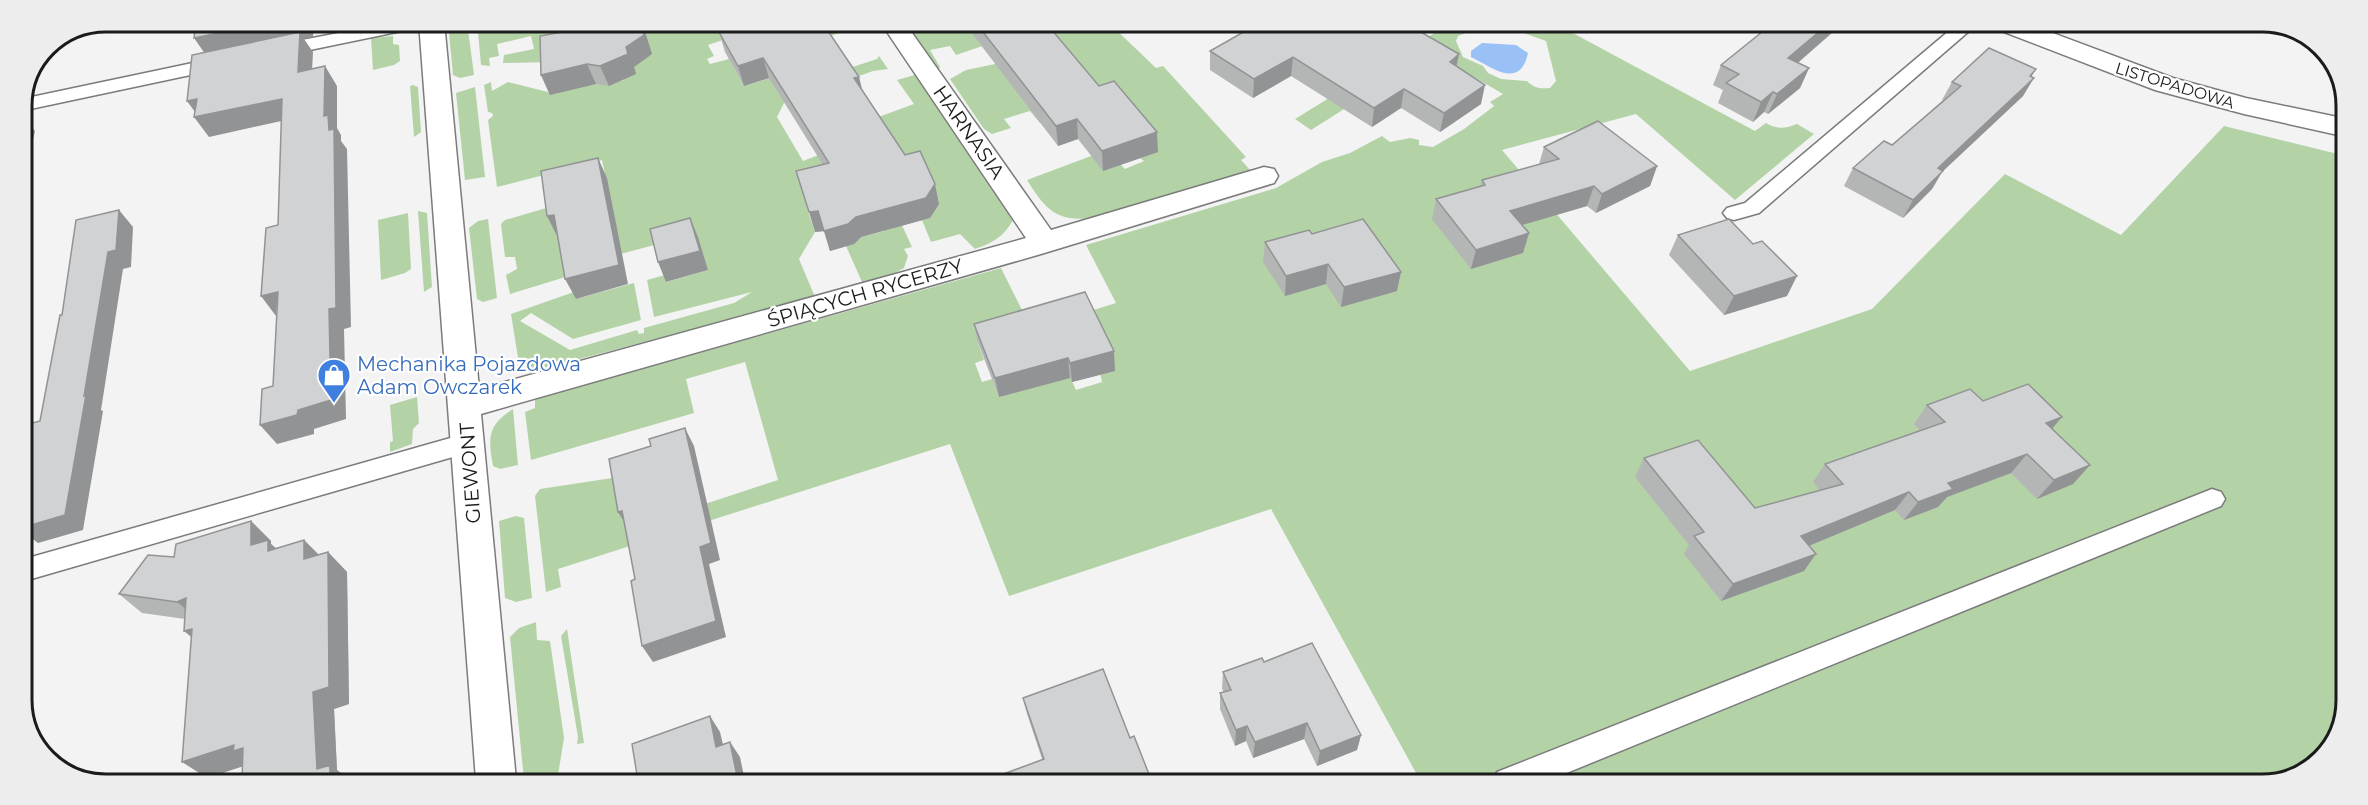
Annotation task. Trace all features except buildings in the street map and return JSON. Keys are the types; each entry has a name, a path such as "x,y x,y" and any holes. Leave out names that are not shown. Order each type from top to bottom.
{"street":[{"name":"GIEWONT","path":"432,32 496,774"},
{"name":"HARNASIA","path":"899,32 1044,242"},
{"name":"LISTOPADOWA","path":"2027,32 2164,84 2244,106 2336,126"},
{"name":"ŚPIĄCYCH RYCERZY","path":"465,406 1044,242 1264,176"}],"lane":[{"path":"32,103 372,32"},
{"path":"1734,213 1752,208 1959,32"},
{"path":"32,568 468,443"},
{"path":"1530,774 2212,499"}],"green space":[{"path":"449,32 468,32 474,75 460,78 453,75"},
{"path":"478,32 747,32 708,45 714,56 707,59 710,64 729,59 744,86 820,62 828,75 877,59 879,56 888,69 873,71 784,103 777,117 803,161 824,153 873,119 914,104 897,80 918,74 1014,218 1007,230 998,238 975,249 960,234 931,242 922,220 930,218 807,208 815,232 799,259 815,297 530,372 529,364 519,364 511,314 574,292 576,299 634,283 641,320 573,339 531,313 520,321 570,350 637,330 639,334 644,333 644,328 734,303 752,292 654,317 647,280 665,275 667,282 708,270 662,243 571,267 572,275 510,294 506,275 517,269 515,257 505,257 501,224 505,220 553,206 615,221 602,160 497,187 488,120 493,116 488,112 484,85 491,82 492,91 508,82 556,94 563,89 580,85 624,80 549,62 503,63 504,55 534,49 531,36 497,44 499,56 489,58 490,66 481,65"},
{"path":"761,32 842,32 824,38"},
{"path":"907,32 1118,32 1156,68 1163,66 1246,157 1241,160 1251,171 1094,218 1061,216 1053,212 1040,199 1027,180 1091,156 1121,165 1125,169 1144,161 1077,111 1040,123 1030,111 1004,119 1011,128 992,134 984,129 950,79 966,70 995,64 1021,33 956,55 950,46 930,50 940,67 937,71"},
{"path":"1436,32 1468,32 1458,36 1456,41 1463,57 1483,66 1488,73 1501,79 1527,81 1537,88 1550,88 1556,81 1546,41 1521,32 1571,32 1755,131 1766,123 1781,128 1797,124 1814,134 1735,200 1636,114 1502,150 1690,371 1872,309 2005,174 2121,235 2224,126 2336,154 2336,699 2333,723 2324,741 2299,764 2286,770 2262,774 1417,774 1271,509 1009,596 950,444 558,569 561,587 546,592 535,496 540,489 619,477 629,529 778,480 745,362 686,379 694,413 531,460 525,412 535,408 535,399 1001,268 1025,316 978,343 984,360 975,363 982,382 992,379 999,397 1042,385 1065,366 1076,390 1102,382 1087,312 1116,303 1086,245 1276,188 1322,162 1350,153 1382,136 1390,142 1410,138 1419,140 1419,145 1433,147 1464,129 1494,106 1490,102 1503,94 1433,53 1311,130 1295,119"},
{"path":"393,36 393,44 399,45 400,61 394,65 373,70 371,38"},
{"path":"410,86 418,87 421,132 414,137"},
{"path":"475,87 485,177 465,180 456,93"},
{"path":"418,211 427,213 432,287 424,292"},
{"path":"408,213 411,269 381,280 378,220"},
{"path":"488,219 497,298 483,302 477,299 469,228 478,221"},
{"path":"900,221 912,247 904,249 908,256 904,268 879,282 862,282 846,246 857,238 884,231 882,225"},
{"path":"417,397 419,423 413,429 412,444 390,452 390,442 393,441 390,405"},
{"path":"513,409 518,465 500,469 493,466 490,448 491,433 498,421"},
{"path":"516,516 524,518 532,598 516,602 505,598 499,521"},
{"path":"536,622 537,640 550,641 564,738 558,774 523,774 510,637 519,628"},
{"path":"567,629 584,743 577,744 578,737 561,636"}],"water":[{"path":"1482,43 1516,45 1528,53 1519,71 1505,73 1471,57 1471,51"}],"place":[{"name":"Mechanika Pojazdowa Adam Owczarek","path":"334,404"}]}
